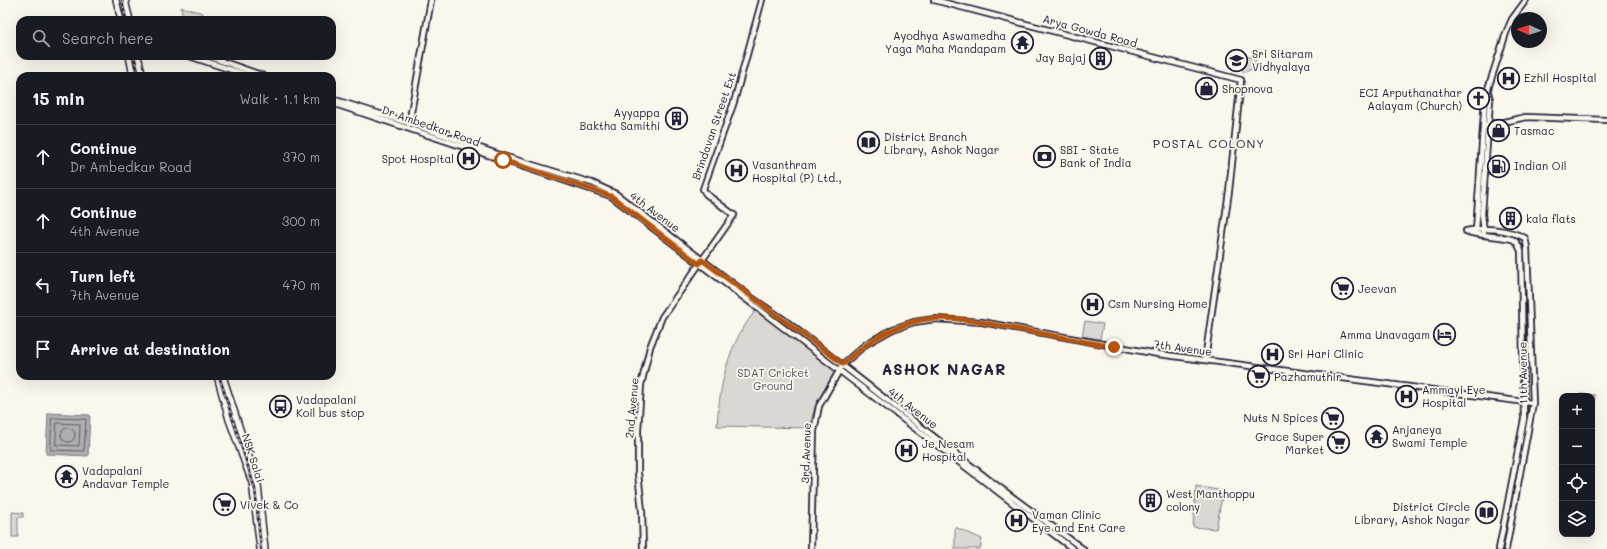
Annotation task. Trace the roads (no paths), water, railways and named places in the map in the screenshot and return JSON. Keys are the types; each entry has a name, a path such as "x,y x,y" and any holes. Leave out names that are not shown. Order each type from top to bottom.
{"main road":[{"path":"116,0 119,16"},
{"path":"125,0 129,16"},
{"path":"409,125 431,0"},
{"name":"Brindavan Street Ext","path":"701,262 734,215 706,194 703,189 734,102 762,0"},
{"name":"Arya Gowda Road","path":"934,0 1241,80 1229,191 1205,360"},
{"path":"1476,229 1466,232 1476,235 1486,126 1490,100 1488,92 1506,33 1512,19 1526,0"},
{"path":"130,60 132,72"},
{"path":"139,60 141,72"},
{"path":"201,60 238,72"},
{"path":"218,60 253,72"},
{"name":"Dr Ambedkar Road","path":"336,100 611,196 701,262 1073,549"},
{"name":"Dr Ambedkar Road","path":"336,104 409,125"},
{"path":"1486,126 1526,117 1607,120"},
{"path":"1485,236 1482,214 1486,126"},
{"name":"11th Avenue","path":"1476,229 1516,234 1525,238 1529,276 1533,403 1506,549"},
{"name":"11th Avenue","path":"1476,235 1513,239 1519,245 1521,251 1525,402 1524,419 1499,549"},
{"name":"4th Avenue","path":"701,262 843,364 988,479 1083,549"},
{"name":"2nd Avenue","path":"643,549 642,511 638,473 638,430 641,385 650,347 662,317 701,262"},
{"name":"7th Avenue","path":"843,364 866,344 893,329 914,322 935,319 982,322 1114,347 1533,403"},
{"name":"3rd Avenue","path":"811,549 816,418 819,406 843,364"},
{"name":"NSK Salai","path":"218,380 229,420 252,483 260,549"},
{"path":"224,380 258,485 265,549"}],"water":[{"path":"48,413 90,415 88,456 46,454"}],"railway":[{"path":"122,0 125,16"},
{"path":"135,60 136,72"},
{"path":"220,380 255,489 261,549"}],"place":[{"name":"Ayodhya Aswamedha Yaga Maha Mandapam","path":"1022,42"},
{"name":"Jay Bajaj","path":"1101,58"},
{"name":"Sri Sitaram Vidhyalaya","path":"1236,60"},
{"name":"Ezhil Hospital","path":"1508,78"},
{"name":"Shopnova","path":"1206,89"},
{"name":"ECI Arputhanathar Aalayam (Church)","path":"1478,99"},
{"name":"Ayyappa Baktha Samithi","path":"676,119"},
{"name":"Tasmac","path":"1498,131"},
{"name":"District Branch Library, Ashok Nagar","path":"869,143"},
{"name":"SBI - State Bank of India","path":"1044,156"},
{"name":"Spot Hospital","path":"469,159"},
{"name":"Indian Oil","path":"1499,166"},
{"name":"Vasanthram Hospital (P) Ltd.,","path":"736,171"},
{"name":"kala flats","path":"1511,219"},
{"name":"Jeevan","path":"1343,289"},
{"name":"Csm Nursing Home","path":"1092,304"},
{"name":"Amma Unavagam","path":"1445,335"},
{"name":"Sri Hari Clinic","path":"1273,354"},
{"name":"Pazhamuthir","path":"1258,377"},
{"name":"Ammayi Eye Hospital","path":"1407,396"},
{"name":"Vadapalani Koil bus stop","path":"280,406"},
{"name":"Nuts N Spices","path":"1333,418"},
{"name":"Anjaneya Swami Temple","path":"1376,436"},
{"name":"Grace Super Market","path":"1339,443"},
{"name":"Je Nesam Hospital","path":"906,450"},
{"name":"Vadapalani Andavar Temple","path":"67,477"},
{"name":"West Manthoppu colony","path":"1151,500"},
{"name":"Vivek & Co","path":"225,505"},
{"name":"District Circle Library, Ashok Nagar","path":"1486,513"},
{"name":"Vaman Clinic Eye and Ent Care","path":"1016,521"}],"district":[{"name":"POSTAL COLONY","path":"1209,144"},
{"name":"ASHOK NAGAR","path":"944,370"}],"park label":[{"name":"SDAT Cricket Ground","path":"773,379"}]}
